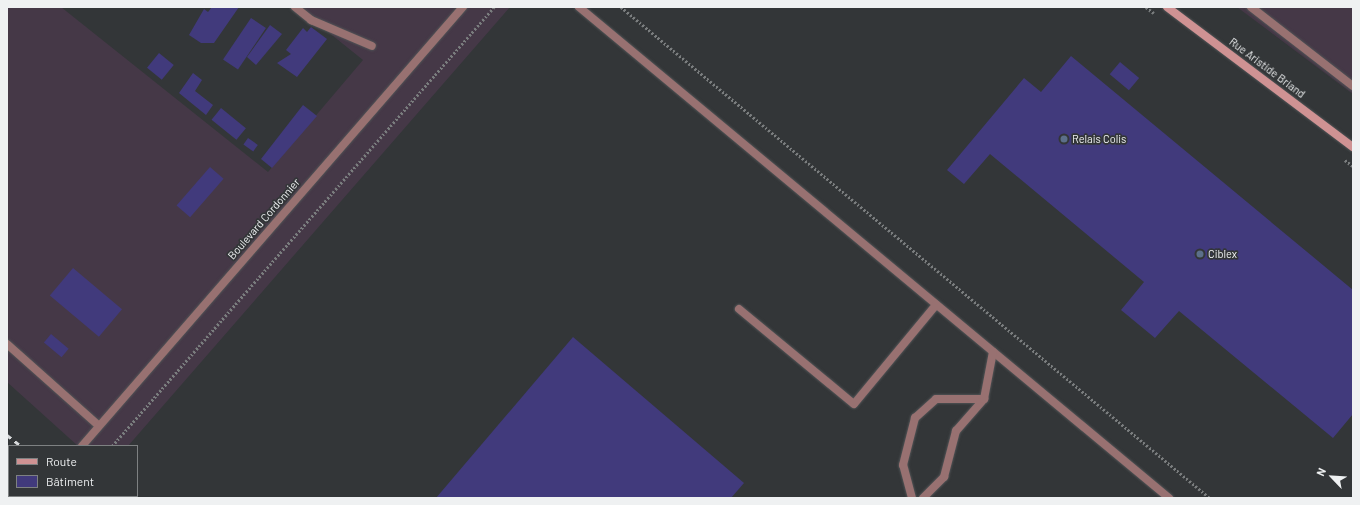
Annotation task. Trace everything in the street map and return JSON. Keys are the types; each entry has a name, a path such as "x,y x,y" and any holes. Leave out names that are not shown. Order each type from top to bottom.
{"main road":[{"name":"Rue Aristide Briand","path":"1167,7 1353,147"}],"street":[{"path":"295,7 311,20 372,46"},
{"name":"Boulevard Cordonnier","path":"83,445 463,7"},
{"path":"579,7 1169,498"},
{"path":"1251,7 1353,86"},
{"path":"739,309 854,404 936,304"},
{"path":"7,344 99,426"},
{"path":"923,498 944,478 956,431 984,399 994,352"},
{"path":"912,498 903,465 915,418 936,399 984,399"}],"path":[{"path":"113,445 494,7"},
{"path":"621,7 1210,498"}],"shaded area":[{"path":"7,7 61,7 268,172 363,60 297,7 510,7 129,445 77,445 7,382"},
{"path":"1237,7 1353,7 1353,94"}],"building":[{"path":"212,7 239,7 214,43 201,43 189,35 204,9 208,12"},
{"path":"251,18 266,28 238,70 223,59"},
{"path":"270,25 282,34 256,65 247,57"},
{"path":"311,27 327,39 297,77 277,63 291,54 286,50 303,28 307,32"},
{"path":"159,53 174,65 162,80 147,68"},
{"path":"1071,56 1353,290 1353,414 1333,438 1179,311 1155,338 1121,310 1144,282 990,154 964,184 947,170 1024,78 1041,92"},
{"path":"1120,62 1139,78 1129,90 1110,74"},
{"path":"193,73 202,80 195,91 213,105 206,115 179,93"},
{"path":"303,105 317,116 272,168 261,159"},
{"path":"221,108 246,128 236,140 212,120"},
{"path":"248,138 258,145 253,151 243,145"},
{"path":"210,167 224,179 190,217 177,205"},
{"path":"73,268 122,309 99,337 50,296"},
{"path":"51,334 69,349 62,357 44,342"},
{"path":"573,337 744,483 731,498 436,498"}],"railway":[{"path":"7,435 20,445"}],"place":[{"name":"Relais Colis","path":"1064,139"},
{"name":"Ciblex","path":"1200,254"}]}
